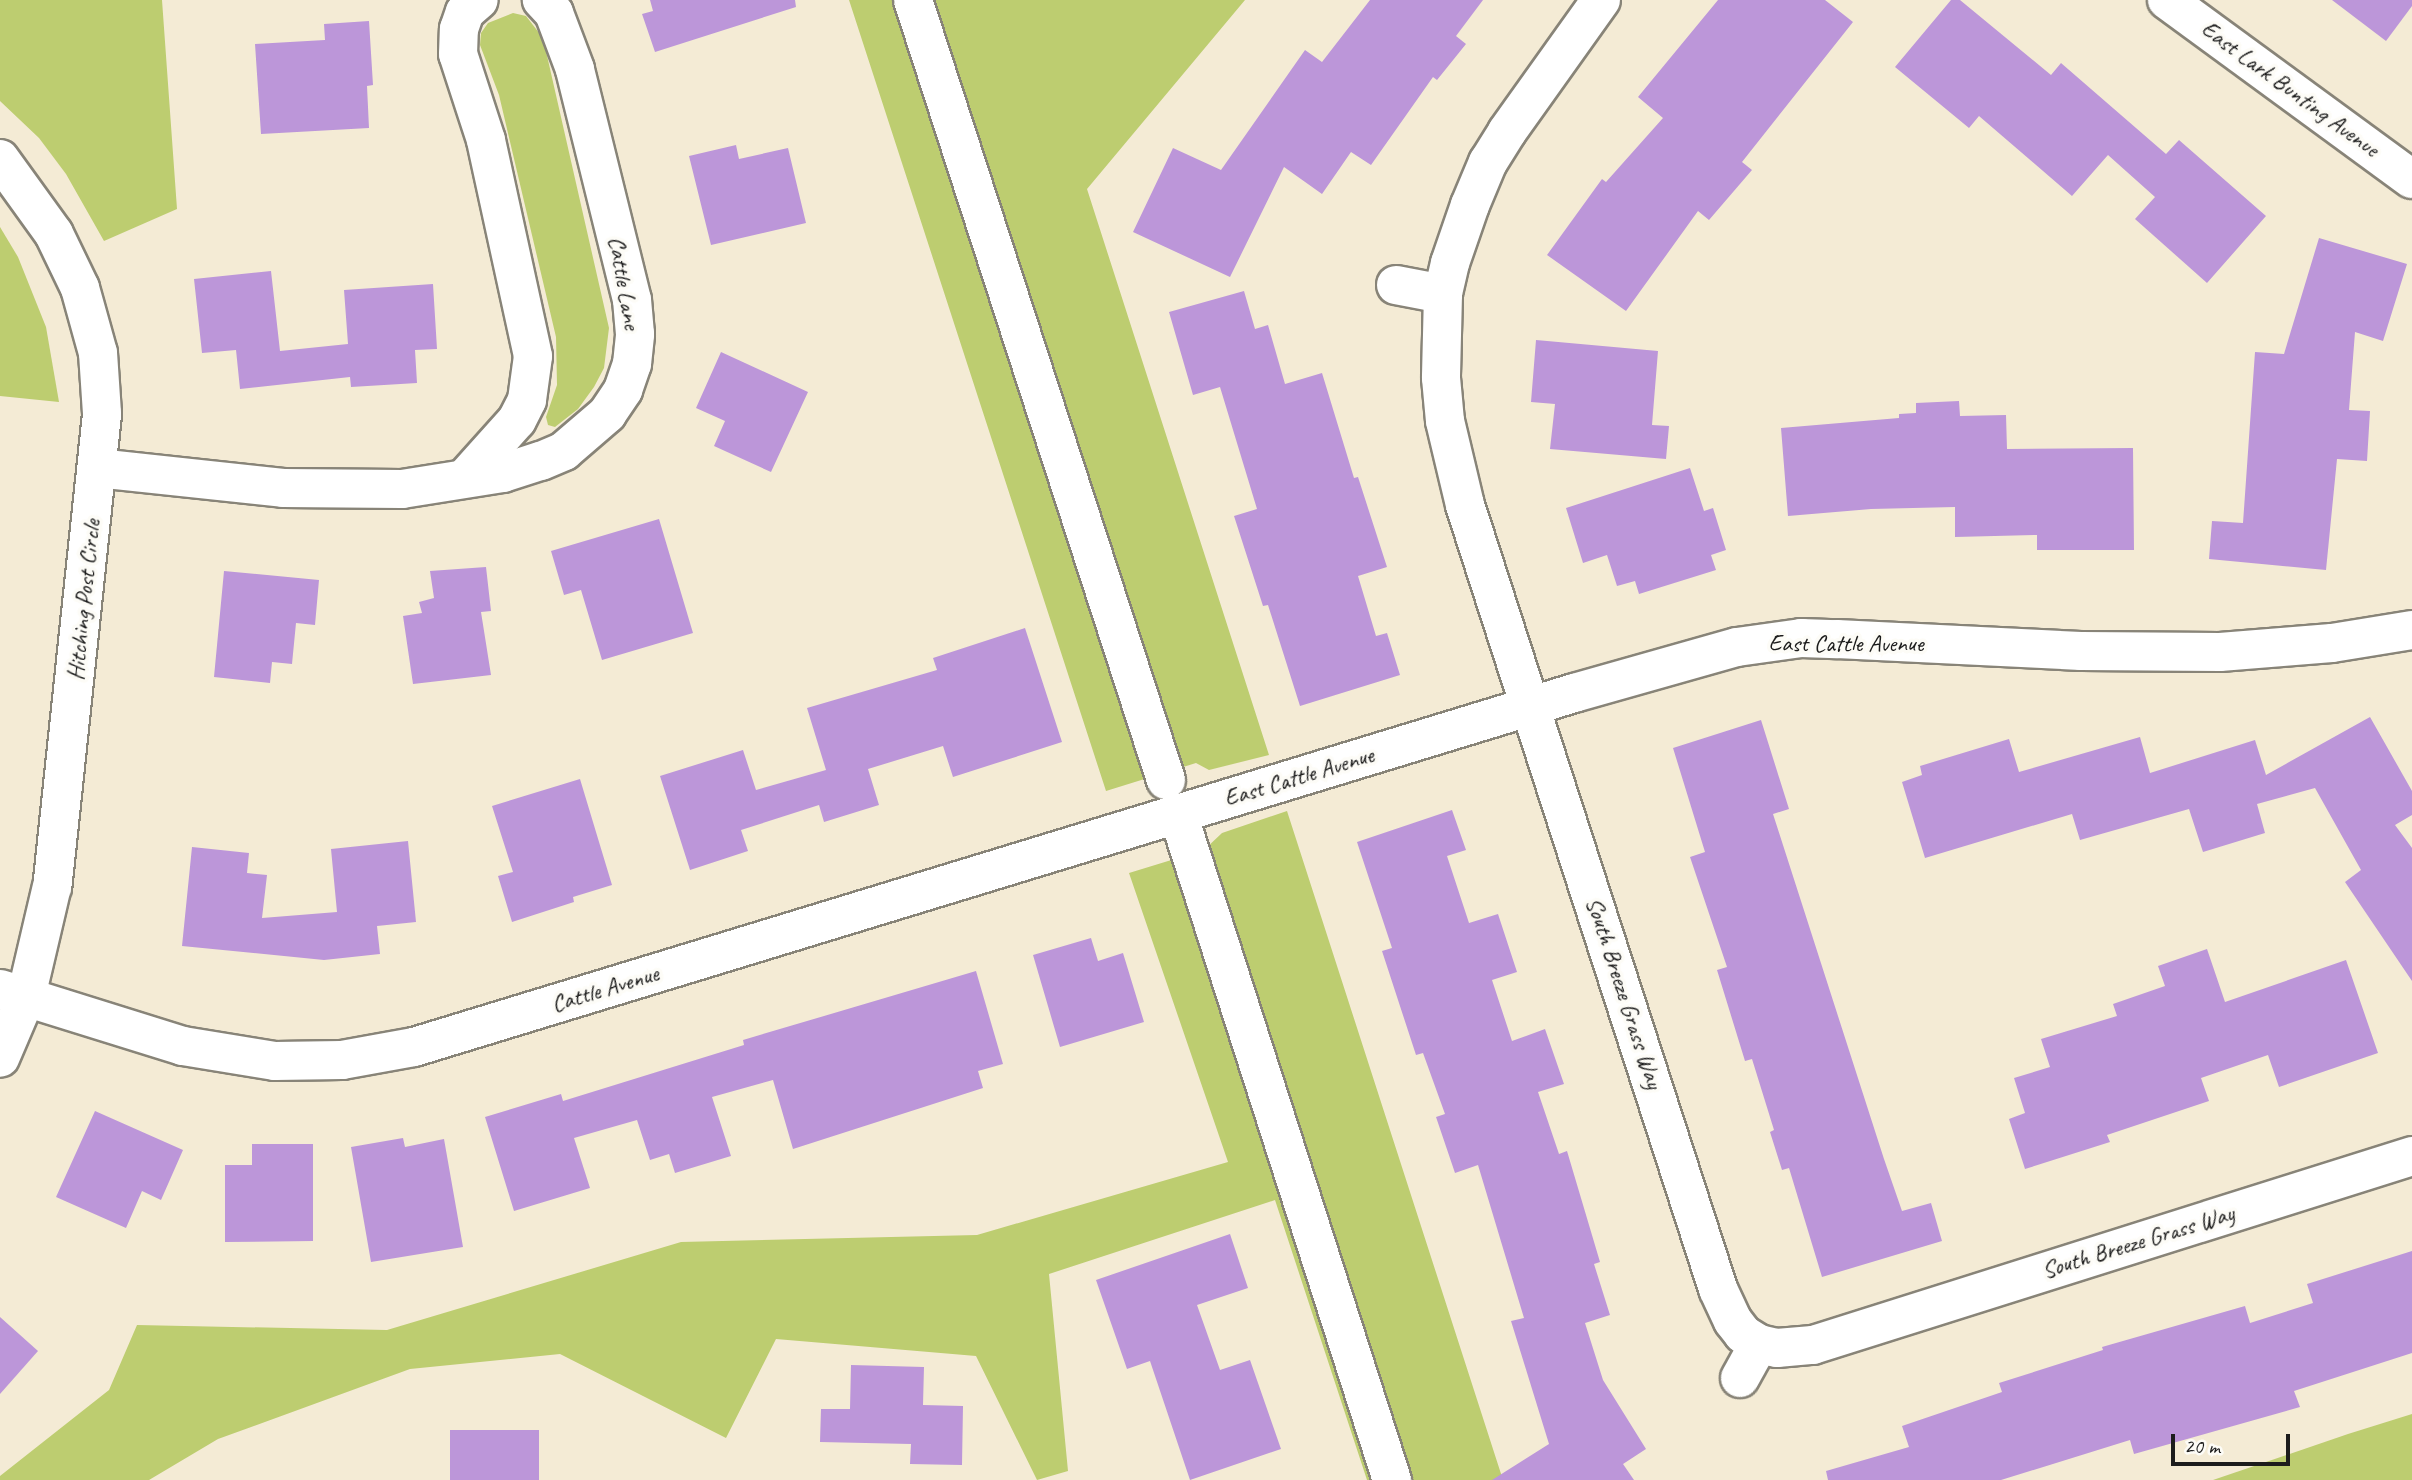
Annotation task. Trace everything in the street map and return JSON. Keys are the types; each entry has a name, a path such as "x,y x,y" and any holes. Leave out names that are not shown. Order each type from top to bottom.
{"street":[{"path":"466,477 517,420 527,400 533,356 489,153 458,54 459,29 465,12 479,0"},
{"name":"Cattle Lane","path":"97,468 217,483 327,490 402,488 503,473 564,451 607,414 623,390 632,364 635,334 632,300 566,38 554,13 542,0"},
{"path":"913,0 1392,1480"},
{"name":"South Breeze Grass Way","path":"1601,0 1522,108 1488,163 1458,237 1443,294 1441,378 1452,459 1717,1289 1733,1321 1743,1334 1759,1343 1776,1348 1814,1345 2412,1156"},
{"name":"East Lark Bunting Avenue","path":"2167,0 2412,178"},
{"name":"Hitching Post Circle","path":"0,159 54,234 86,308 98,353 102,414 57,846 44,922 13,993 0,1058"},
{"path":"1396,285 1443,294"},
{"name":"East Cattle Avenue","path":"1172,797 1531,707 1708,654 1801,638 2188,653 2256,651 2412,630"},
{"name":"Cattle Avenue","path":"13,993 114,1026 230,1056 305,1061 379,1054 414,1047 1172,797"},
{"path":"1740,1378 1759,1343"}],"green space":[{"path":"0,0 162,0 177,209 104,241 66,174 39,138 0,101"},
{"path":"849,0 1245,0 1087,189 1269,755 1209,770 1196,763 1106,791"},
{"path":"513,13 526,16 543,38 609,328 604,368 594,387 578,409 555,427 548,425 546,417 557,385 556,337 499,95 480,45 481,33 488,23"},
{"path":"0,227 18,257 46,327 59,402 0,396"},
{"path":"1287,811 1503,1480 1367,1480 1275,1200 1049,1274 1068,1471 1037,1480 976,1356 776,1339 726,1438 560,1354 410,1369 218,1439 149,1480 0,1480 0,1476 109,1390 137,1325 387,1330 681,1242 977,1235 1228,1162 1129,873 1204,850 1222,833"},
{"path":"2412,1414 2412,1480 2213,1480 2348,1434"}],"building":[{"path":"650,0 795,0 796,7 655,52 642,14 653,11"},
{"path":"1370,0 1483,0 1456,36 1466,44 1437,80 1433,77 1371,165 1351,152 1322,194 1284,167 1230,277 1133,232 1173,148 1221,170 1305,50 1322,62"},
{"path":"1718,0 1825,0 1853,22 1742,162 1752,170 1709,220 1698,211 1626,311 1547,255 1602,179 1606,182 1663,118 1638,97"},
{"path":"1951,0 1960,0 2051,75 2061,63 2166,154 2179,140 2266,216 2207,283 2135,219 2155,197 2108,155 2072,196 1979,116 1969,128 1895,67"},
{"path":"2332,0 2412,0 2412,6 2386,41"},
{"path":"369,21 373,85 367,86 369,128 261,134 255,44 325,40 324,24"},
{"path":"736,145 739,159 788,148 806,223 711,245 689,156"},
{"path":"2319,238 2407,264 2383,341 2355,332 2349,410 2370,411 2367,461 2337,459 2326,570 2209,559 2212,521 2243,523 2255,352 2284,354"},
{"path":"271,271 280,351 348,344 344,290 433,284 437,349 415,350 417,383 351,387 350,377 240,389 236,350 202,353 194,279"},
{"path":"1244,291 1255,329 1268,325 1285,384 1322,373 1354,478 1358,477 1387,567 1358,576 1376,636 1387,633 1400,675 1300,706 1268,605 1263,606 1234,516 1257,509 1220,387 1193,395 1169,312"},
{"path":"1536,340 1658,351 1652,425 1669,426 1666,459 1550,449 1555,404 1531,402"},
{"path":"721,352 808,392 771,472 714,446 725,421 696,408"},
{"path":"1959,401 1960,416 2006,415 2007,449 2133,448 2134,550 2037,550 2037,535 1955,537 1955,507 1871,509 1788,516 1781,428 1899,418 1899,414 1916,413 1916,403"},
{"path":"1690,468 1704,511 1713,508 1726,550 1711,555 1716,570 1639,594 1635,581 1617,586 1607,555 1583,563 1566,508"},
{"path":"659,519 693,633 602,660 581,590 564,595 551,551"},
{"path":"486,567 491,611 481,612 491,675 413,684 403,616 422,613 419,602 434,598 430,571"},
{"path":"224,571 319,580 315,625 296,623 292,664 272,662 270,683 214,677"},
{"path":"1025,628 1062,742 953,777 943,746 868,769 879,805 824,822 819,805 741,830 748,851 690,870 660,776 743,750 756,790 826,770 807,708 937,670 933,658"},
{"path":"2370,717 2412,791 2412,815 2395,825 2412,848 2412,981 2345,882 2361,870 2315,788 2257,804 2265,833 2203,852 2189,809 2080,840 2072,814 1925,858 1902,782 1922,775 1920,766 2009,739 2019,772 2140,737 2150,773 2255,740 2266,775"},
{"path":"1761,720 1789,809 1773,814 1902,1211 1931,1203 1942,1241 1822,1277 1789,1168 1782,1170 1770,1132 1774,1130 1752,1059 1745,1061 1717,970 1727,967 1690,857 1705,852 1673,748"},
{"path":"580,779 612,885 573,897 574,902 512,922 498,876 513,872 492,806"},
{"path":"1452,810 1466,850 1447,856 1469,923 1498,914 1517,972 1492,980 1512,1041 1545,1029 1564,1084 1538,1092 1559,1154 1567,1151 1600,1262 1594,1264 1610,1315 1585,1323 1603,1380 1646,1449 1623,1464 1634,1480 1492,1480 1549,1444 1511,1321 1524,1318 1478,1165 1455,1173 1436,1117 1445,1114 1423,1053 1416,1055 1382,951 1392,948 1357,842"},
{"path":"408,841 416,922 377,926 380,954 324,960 182,946 192,847 249,853 247,873 267,875 262,918 337,912 331,849"},
{"path":"1091,938 1098,961 1123,953 1144,1022 1060,1047 1033,955"},
{"path":"2207,949 2225,1002 2346,960 2378,1053 2279,1087 2268,1055 2201,1078 2209,1101 2107,1135 2110,1142 2025,1169 2009,1119 2025,1113 2014,1078 2050,1067 2041,1039 2117,1016 2113,1004 2165,986 2158,966"},
{"path":"976,971 1003,1064 978,1071 983,1088 793,1149 773,1080 712,1097 731,1156 675,1173 669,1154 650,1160 637,1120 574,1138 590,1188 514,1211 485,1117 561,1094 563,1101 744,1045 743,1040"},
{"path":"95,1111 183,1150 161,1200 142,1191 126,1228 56,1197"},
{"path":"403,1138 405,1147 444,1139 463,1247 371,1262 351,1147"},
{"path":"252,1144 313,1144 313,1241 225,1242 225,1165 252,1165"},
{"path":"1230,1234 1248,1288 1197,1305 1220,1370 1250,1360 1281,1449 1190,1480 1150,1361 1127,1369 1096,1280"},
{"path":"2412,1251 2412,1353 2294,1391 2300,1407 2134,1454 2130,1440 2001,1480 1828,1480 1826,1471 1909,1447 1902,1426 2002,1392 1999,1383 2103,1350 2102,1347 2245,1306 2250,1323 2313,1303 2307,1284"},
{"path":"0,1317 38,1351 0,1394"},
{"path":"851,1365 924,1367 923,1405 963,1406 962,1465 910,1464 911,1444 820,1442 821,1409 850,1409"},
{"path":"450,1430 539,1430 539,1480 450,1480"}]}
